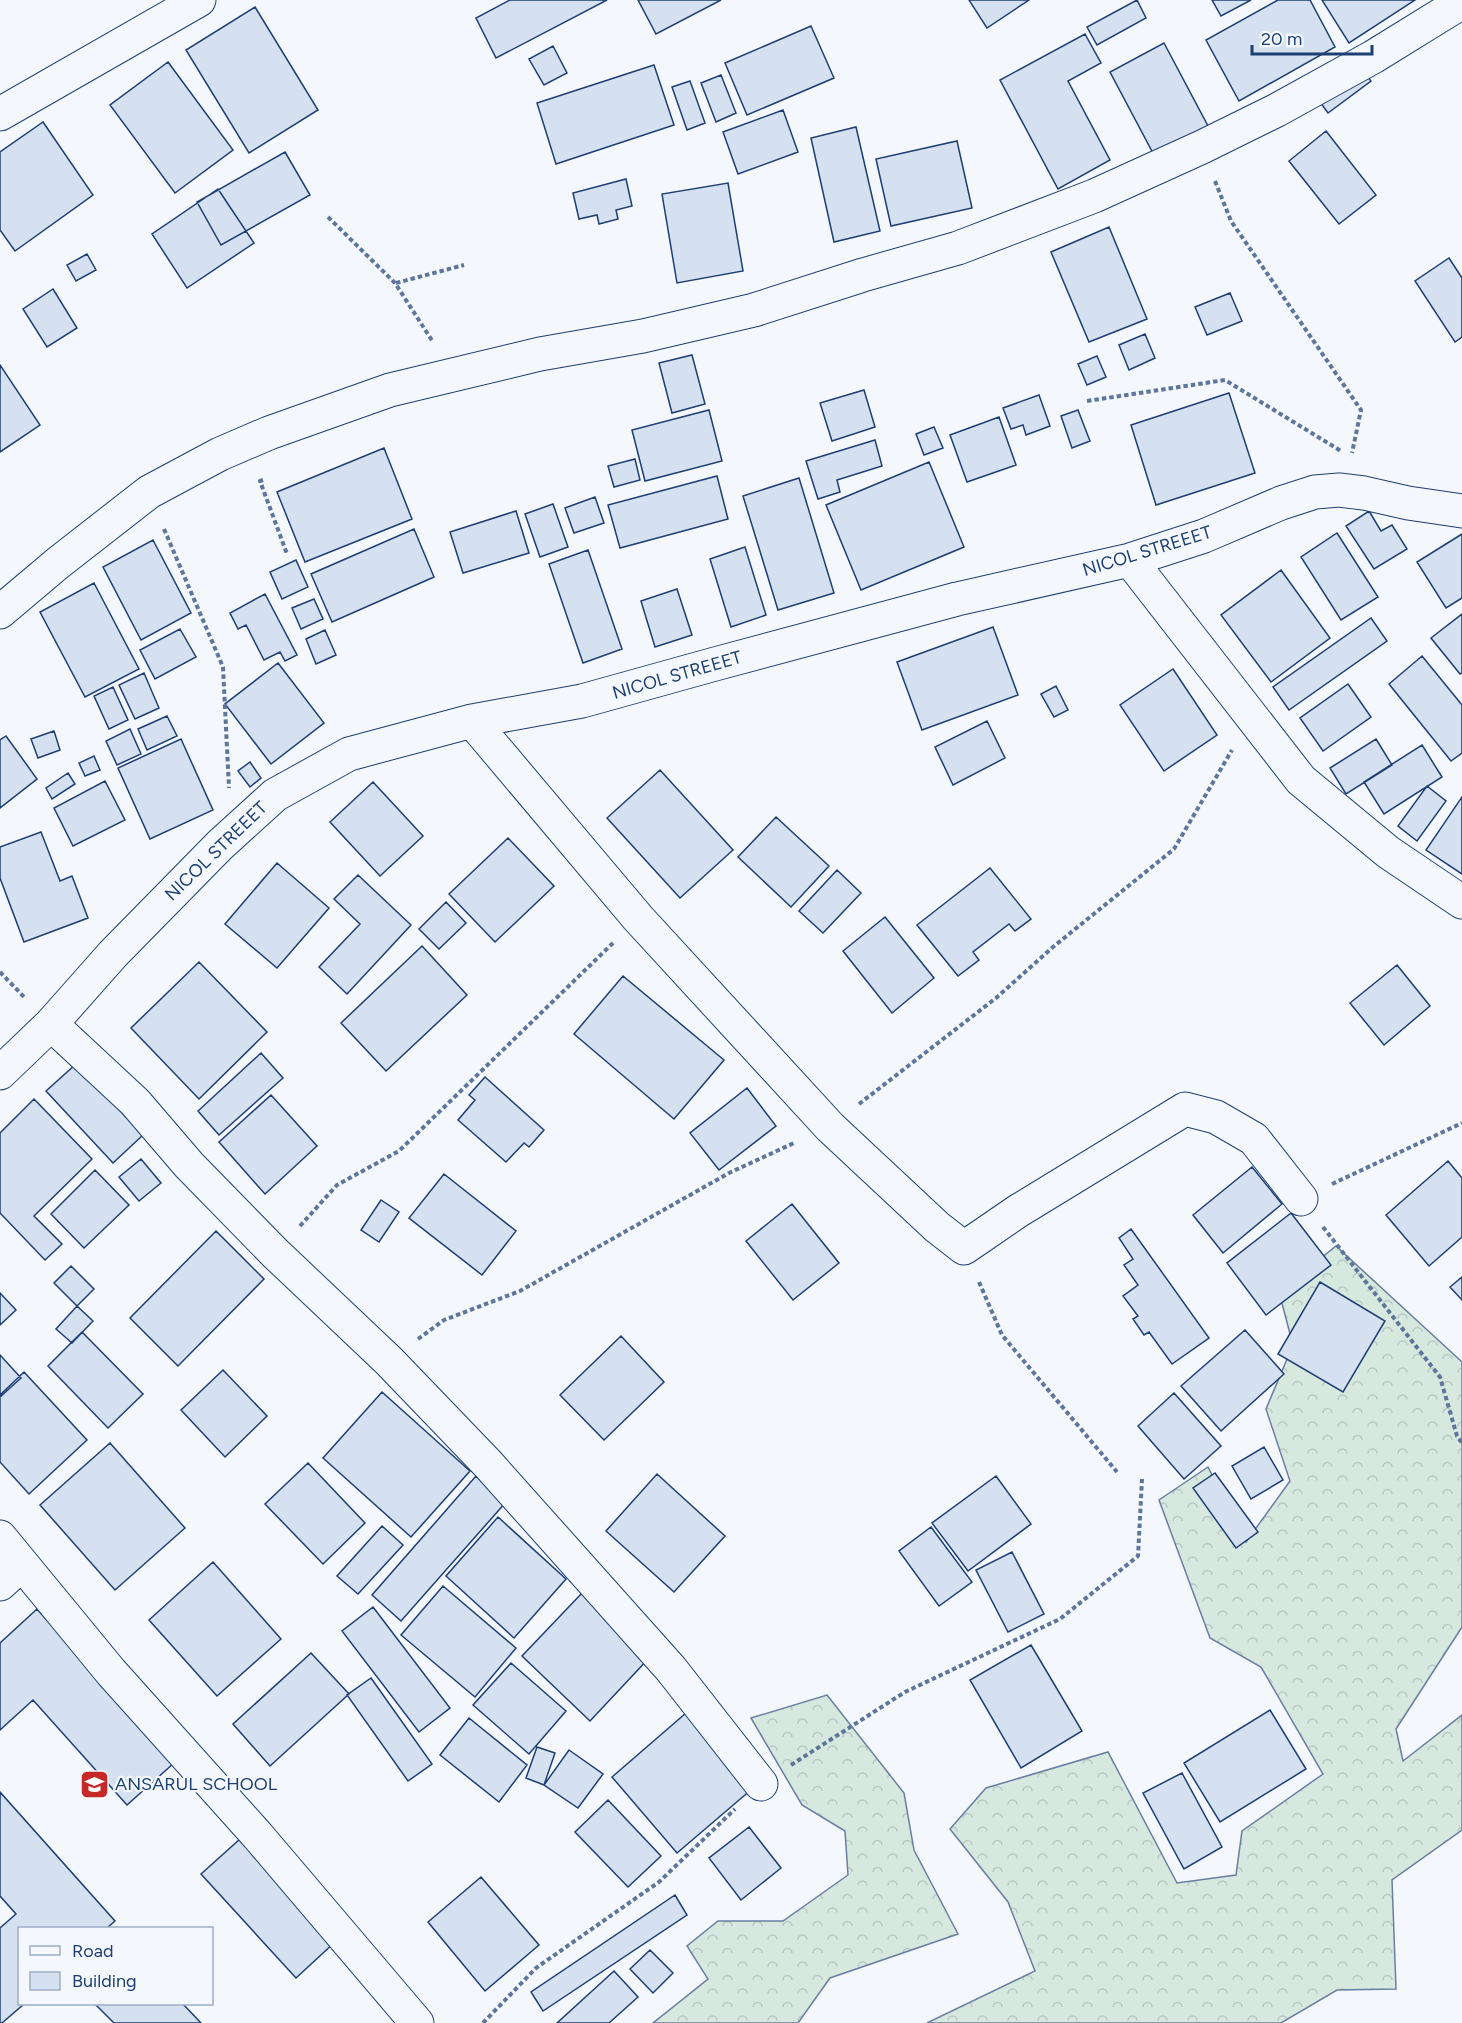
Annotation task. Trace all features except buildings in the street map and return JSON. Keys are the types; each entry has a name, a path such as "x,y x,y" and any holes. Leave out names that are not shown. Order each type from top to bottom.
{"street":[{"path":"0,114 199,0"},
{"path":"0,612 149,492 220,454 269,433 390,390 540,354 643,336 754,310 958,248 1094,196 1277,111 1373,57 1462,2"},
{"name":"NICOL STREEET","path":"0,1073 51,1024 113,954 220,845 275,795 349,754 472,721 582,701 957,600 1130,560 1204,536 1281,503 1315,492 1339,490 1364,493 1462,511"},
{"path":"1130,560 1301,780 1388,852 1462,902"},
{"path":"472,721 638,918 830,1127 937,1227 964,1248 1018,1211 1185,1109 1216,1117 1254,1139 1301,1199"},
{"path":"51,1024 135,1102 189,1165 275,1253 389,1361 488,1464 663,1660 761,1784"},
{"path":"0,1537 11,1574 111,1672 258,1836 417,2023"}],"path":[{"path":"1202,147 1231,221 1361,410 1351,458"},
{"path":"328,217 395,283 421,321 451,374"},
{"path":"395,283 464,265"},
{"path":"1087,401 1225,380 1341,452"},
{"path":"271,476 260,481 287,554"},
{"path":"149,492 223,667 229,799 220,845"},
{"path":"389,1361 444,1320 520,1291 729,1173 830,1127 996,998 1053,947 1174,849 1252,717"},
{"path":"275,1253 337,1185 399,1151 638,918"},
{"path":"0,972 9,982"},
{"path":"1462,1123 1301,1199 1440,1377 1457,1436 1462,1443"},
{"path":"964,1248 1002,1335 1118,1472"},
{"path":"483,2023 536,1968 658,1881 761,1784 905,1692 1060,1619 1138,1556 1142,1479"}],"green space":[{"path":"1336,1246 1462,1362 1462,1627 1396,1729 1403,1761 1462,1715 1462,1830 1392,1880 1396,1989 1337,1990 1281,2023 927,2023 1035,1971 1008,1902 950,1829 986,1788 1108,1752 1177,1883 1236,1875 1242,1831 1323,1774 1261,1667 1210,1638 1159,1500 1208,1467 1246,1542 1290,1481 1266,1409 1293,1345 1279,1292"},
{"path":"827,1695 904,1793 914,1850 958,1934 830,1978 798,2023 653,2023 708,1979 687,1946 718,1921 783,1921 848,1875 845,1831 802,1805 751,1718"}],"place":[{"name":"ANSARUL SCHOOL","path":"94,1784"}]}
